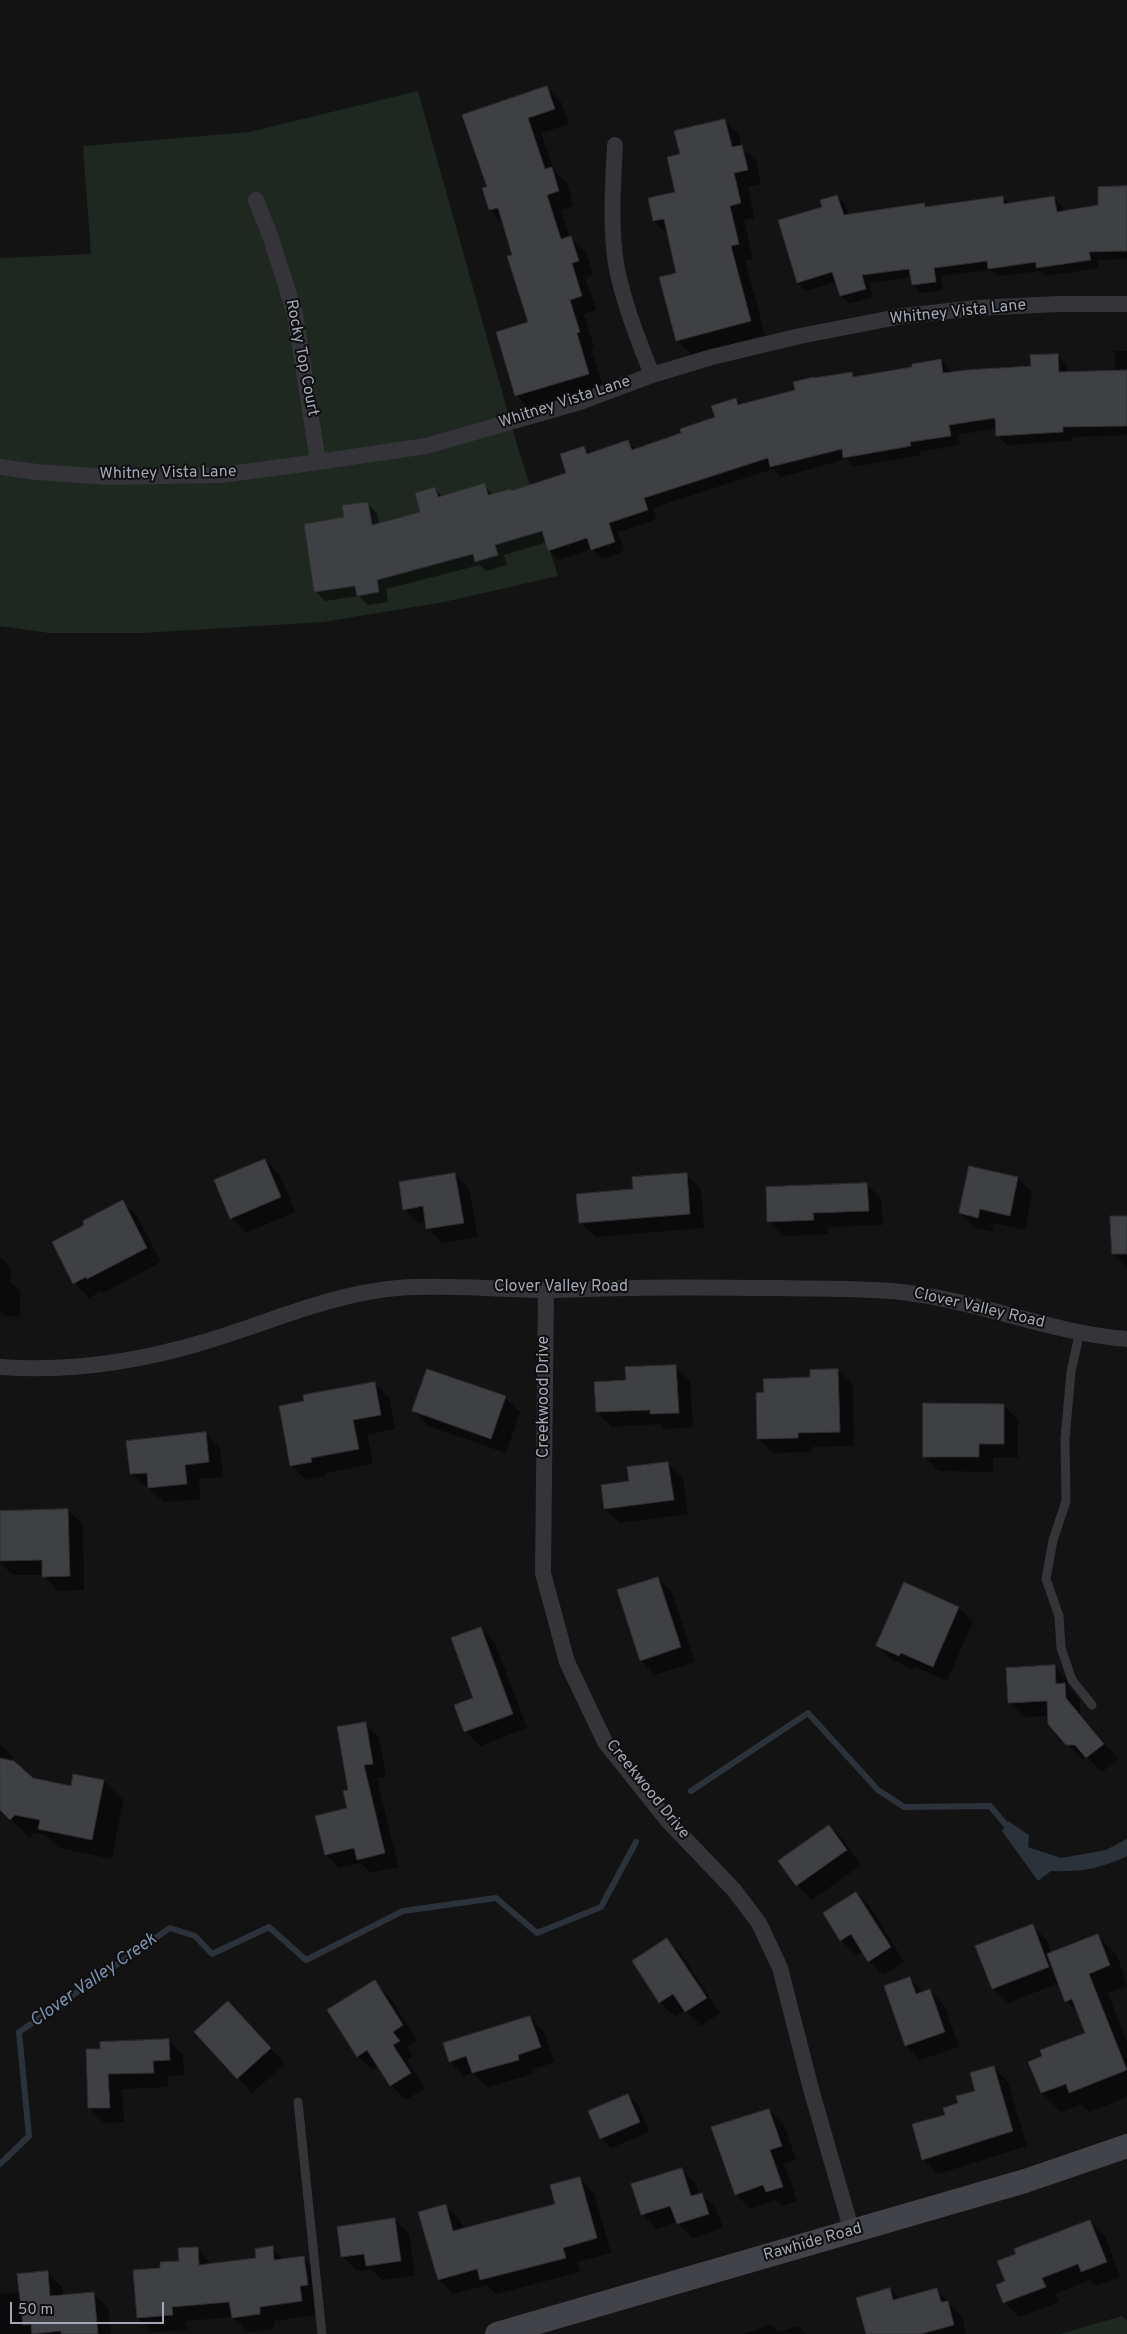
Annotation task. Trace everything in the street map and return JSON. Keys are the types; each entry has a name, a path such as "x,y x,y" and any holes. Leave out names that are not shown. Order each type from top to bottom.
{"street":[{"path":"615,145 612,229 616,265 625,300 652,375"},
{"name":"Rocky Top Court","path":"256,200 271,238 295,314 318,462"},
{"name":"Whitney Vista Lane","path":"0,467 36,472 108,477 222,476 426,446 580,402 652,375 712,357 800,336 903,316 976,308 1058,304 1127,304"},
{"name":"Clover Valley Road","path":"0,1367 26,1369 76,1367 135,1359 203,1342 342,1297 397,1288 468,1287 546,1290 644,1288 817,1289 902,1292 970,1304 1105,1337 1127,1339"},
{"name":"Creekwood Drive","path":"546,1290 543,1573 567,1662 605,1742 668,1821 734,1890 759,1923 780,1968 811,2090 852,2232"},
{"name":"Rawhide Road","path":"496,2334 1025,2181 1127,2146"}],"lane":[{"path":"1080,1331 1071,1372 1065,1439 1066,1501 1053,1540 1046,1579 1059,1616 1061,1648 1072,1680 1092,1705"},
{"path":"298,2102 322,2334"}],"shaded area":[{"path":"418,91 515,438 558,576 444,602 323,622 143,633 49,633 0,626 0,258 91,254 83,146 249,132"},
{"path":"1008,1821 1029,1835 1028,1847 1061,1858 1106,1850 1127,1839 1127,1856 1090,1869 1051,1871 1038,1881 1002,1831"},
{"path":"1122,2316 1127,2321 1127,2334 1060,2334"}],"building":[{"path":"547,86 555,109 528,118 545,169 552,167 559,191 547,195 561,239 571,236 579,261 572,263 582,296 570,300 580,332 577,333 589,374 515,396 496,332 528,322 507,256 512,255 498,208 489,210 482,188 487,187 462,115"},
{"path":"725,119 732,147 742,145 748,170 734,173 741,203 730,206 739,244 731,246 751,321 676,341 659,277 676,273 664,219 653,221 648,198 675,192 667,157 680,154 674,131"},
{"path":"1127,186 1127,251 1089,252 1091,260 1036,268 1036,262 988,269 987,261 934,268 936,282 912,285 909,269 862,275 866,289 840,296 832,272 797,283 778,220 822,207 820,200 837,195 844,215 924,203 925,207 1003,196 1004,204 1054,196 1057,212 1098,205 1098,187"},
{"path":"1058,354 1059,372 1127,370 1127,426 1063,427 1063,432 996,436 995,418 949,425 951,436 910,442 911,446 843,458 842,449 770,467 768,458 644,498 648,510 609,523 615,542 591,550 587,538 548,551 542,531 495,545 498,555 475,562 473,554 377,580 379,592 357,596 355,586 314,592 304,524 344,517 342,505 368,502 372,525 420,512 415,493 435,487 438,497 485,483 488,495 511,489 511,491 566,473 560,454 584,446 587,454 628,440 632,450 681,433 680,429 715,417 711,406 736,398 738,405 795,390 793,382 814,377 852,372 853,377 912,367 912,364 941,359 943,373 1031,366 1030,355"},
{"path":"265,1159 281,1197 230,1219 214,1180"},
{"path":"969,1166 1018,1177 1010,1216 980,1209 978,1218 959,1213"},
{"path":"455,1173 464,1223 426,1229 423,1206 403,1210 399,1182"},
{"path":"687,1173 690,1214 579,1223 576,1194 633,1189 632,1177"},
{"path":"867,1183 869,1211 813,1213 814,1220 767,1222 766,1187"},
{"path":"123,1200 147,1248 87,1279 86,1277 73,1284 52,1242 84,1225 83,1221"},
{"path":"1110,1216 1127,1216 1127,1254 1112,1254"},
{"path":"676,1365 679,1413 650,1414 650,1410 596,1412 594,1382 626,1380 625,1367"},
{"path":"427,1369 506,1396 491,1439 412,1411"},
{"path":"838,1369 840,1432 798,1433 798,1438 757,1439 756,1393 764,1392 763,1379 810,1377 810,1370"},
{"path":"375,1382 381,1415 353,1420 359,1449 311,1458 312,1462 290,1466 279,1406 304,1401 303,1395"},
{"path":"923,1403 1004,1404 1004,1444 979,1444 979,1457 923,1457"},
{"path":"206,1432 209,1462 185,1465 187,1484 148,1488 147,1473 130,1474 126,1441"},
{"path":"668,1462 674,1500 604,1509 601,1485 629,1481 627,1467"},
{"path":"68,1509 70,1576 42,1577 42,1560 0,1561 0,1511"},
{"path":"658,1577 681,1647 640,1661 617,1590"},
{"path":"904,1582 959,1607 933,1667 901,1653 899,1656 876,1646"},
{"path":"481,1627 513,1714 464,1732 454,1705 473,1698 451,1638"},
{"path":"1055,1665 1056,1684 1065,1683 1066,1698 1104,1744 1086,1758 1075,1745 1066,1745 1048,1724 1047,1701 1008,1703 1006,1668"},
{"path":"366,1722 373,1764 364,1765 385,1853 357,1860 354,1848 325,1855 315,1816 347,1808 343,1791 348,1790 337,1727"},
{"path":"0,1758 14,1761 33,1778 71,1786 73,1774 104,1780 92,1840 38,1829 40,1820 15,1815 10,1820 0,1810"},
{"path":"829,1825 847,1850 796,1886 778,1861"},
{"path":"856,1892 891,1947 868,1962 851,1934 840,1941 823,1913"},
{"path":"1033,1924 1049,1967 992,1989 975,1946"},
{"path":"1098,1934 1110,1965 1089,1974 1127,2070 1069,2093 1066,2084 1041,2093 1028,2062 1042,2056 1040,2050 1085,2033 1072,1999 1065,2002 1047,1954"},
{"path":"667,1938 707,1998 685,2012 673,1994 659,2003 632,1961"},
{"path":"910,1977 916,1994 930,1989 945,2032 905,2046 884,1986"},
{"path":"375,1980 403,2025 393,2032 400,2041 393,2045 411,2073 390,2086 367,2050 357,2057 327,2010"},
{"path":"228,2001 271,2048 237,2079 194,2032"},
{"path":"530,2016 541,2047 518,2055 519,2060 472,2073 466,2056 449,2062 443,2043"},
{"path":"169,2039 170,2060 153,2061 154,2073 108,2074 110,2108 88,2108 86,2049 100,2049 100,2042"},
{"path":"994,2066 1013,2131 922,2160 912,2124 945,2115 943,2108 958,2103 956,2096 975,2091 970,2073"},
{"path":"628,2094 640,2122 600,2139 588,2111"},
{"path":"769,2109 782,2146 770,2150 783,2187 766,2192 763,2185 735,2195 711,2127"},
{"path":"682,2168 691,2196 702,2193 709,2214 677,2224 670,2206 641,2215 631,2184"},
{"path":"580,2177 597,2238 563,2248 566,2258 480,2280 477,2269 438,2280 418,2212 446,2204 453,2231 555,2204 550,2185"},
{"path":"395,2218 401,2261 366,2266 364,2254 341,2257 337,2227"},
{"path":"1090,2220 1107,2262 1081,2272 1078,2264 1042,2278 1046,2287 1003,2303 996,2285 1005,2281 997,2261 1016,2254 1014,2249"},
{"path":"273,2246 274,2260 304,2256 308,2285 300,2286 302,2301 260,2307 260,2314 232,2318 229,2302 172,2307 173,2315 137,2318 133,2270 160,2268 160,2262 179,2261 178,2248 198,2247 199,2265 256,2258 255,2249"},
{"path":"48,2271 50,2296 94,2292 98,2334 61,2334 61,2331 32,2334 31,2324 23,2325 17,2274"},
{"path":"890,2288 893,2300 937,2288 941,2302 948,2301 954,2325 921,2334 866,2334 856,2298"}],"waterway":[{"name":"Clover Valley Creek","path":"691,1791 808,1713 878,1790 904,1807 990,1806 1006,1825"},
{"name":"Clover Valley Creek","path":"0,2164 29,2136 19,2032 170,1928 195,1936 212,1954 269,1927 306,1960 403,1911 496,1898 537,1933 601,1907 636,1842"}]}
